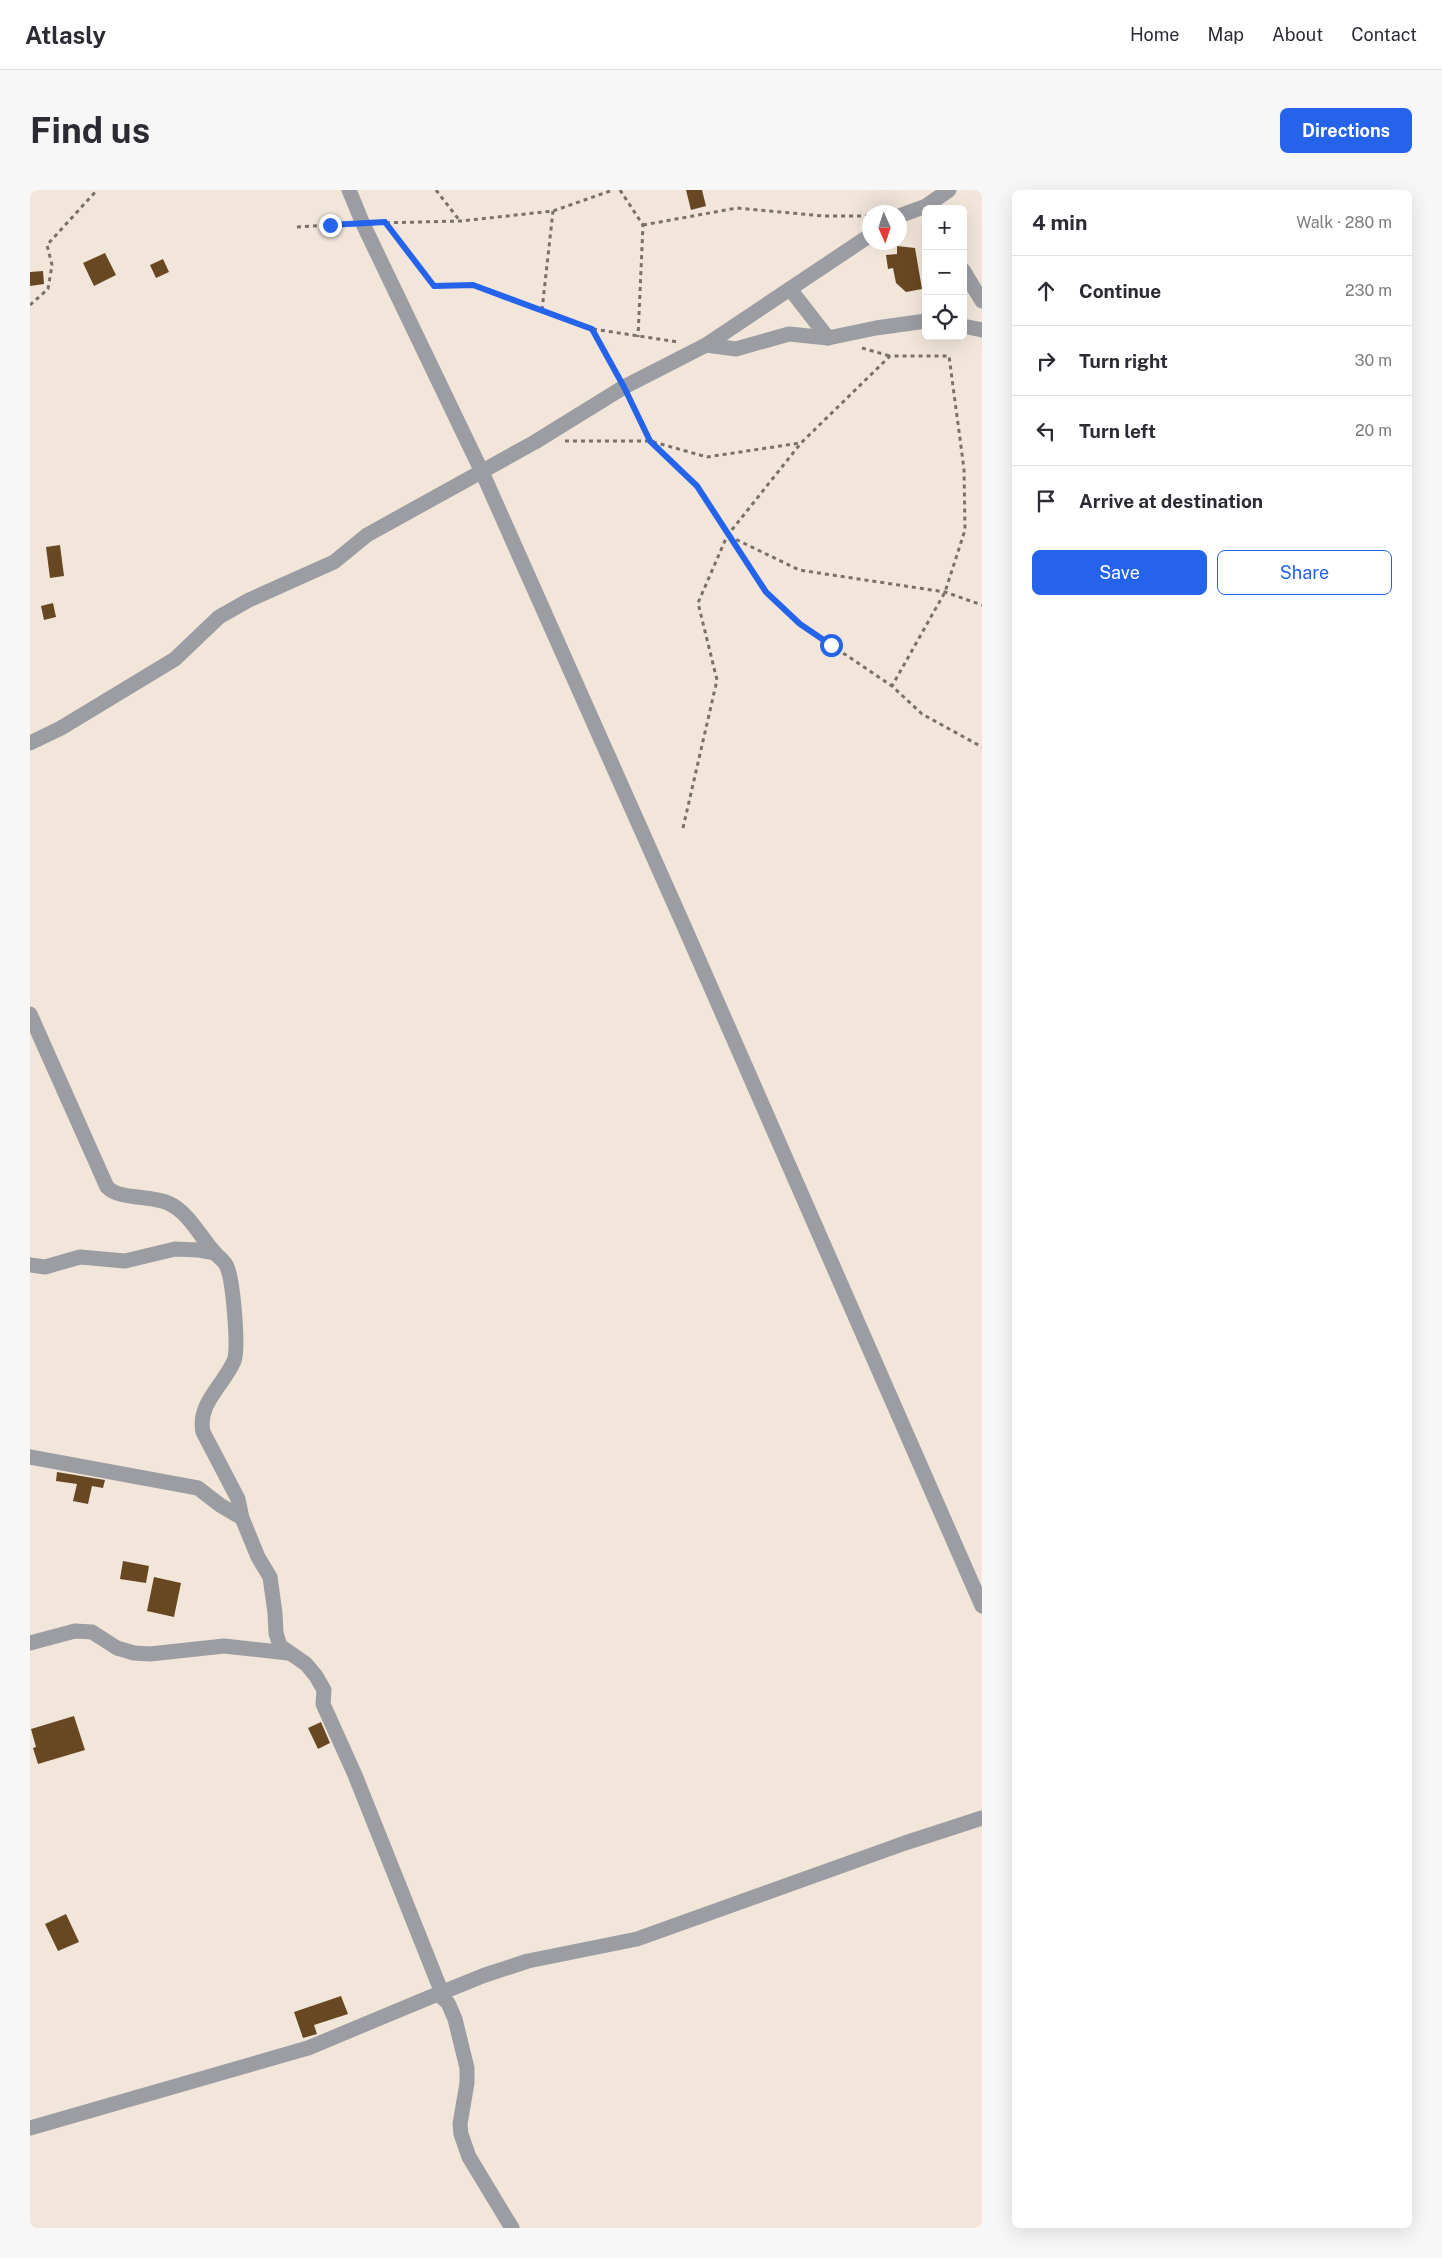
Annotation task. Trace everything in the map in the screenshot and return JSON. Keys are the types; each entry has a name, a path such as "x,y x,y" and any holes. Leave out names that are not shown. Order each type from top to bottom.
{"street":[{"path":"349,190 363,224 482,472 696,953 982,1606"},
{"path":"930,205 949,190"},
{"path":"907,214 922,209"},
{"path":"30,743 61,728 175,659 219,618 249,600 334,562 367,535 482,472 624,387 706,345 862,241"},
{"path":"967,277 982,301"},
{"path":"790,289 828,338"},
{"path":"706,345 736,349 789,334 828,338 876,328 922,322"},
{"path":"967,327 982,330"},
{"path":"30,1014 107,1187 116,1193 146,1197 169,1203 184,1215 214,1253 227,1266 236,1329 234,1360 203,1410 201,1422 203,1432 238,1499 242,1518 258,1557 270,1577 276,1633 280,1646 306,1664 324,1690 323,1704 355,1775 438,1980 440,1988 438,1994"},
{"path":"30,1265 45,1268 80,1257 125,1261 175,1249 214,1253"},
{"path":"30,1457 198,1488 220,1505 242,1518"},
{"path":"30,1643 75,1631 92,1632 117,1648 134,1653 150,1654 224,1646 288,1652"},
{"path":"30,2128 308,2048 484,1974 528,1961 637,1939 905,1843 982,1818"},
{"path":"438,1994 448,2003 455,2019 466,2068 467,2083 460,2124 461,2134 469,2156 512,2228"}],"path":[{"path":"30,305 48,290 52,265 46,245 96,190"},
{"path":"436,190 461,221"},
{"path":"297,227 385,222 461,221 553,211 613,190"},
{"path":"620,190 643,225 638,337"},
{"path":"643,225 737,208 823,216 862,216"},
{"path":"542,310 553,211"},
{"path":"385,222 434,286 473,285 592,329 638,337 706,345"},
{"path":"592,329 624,387 650,441 697,486 766,592 800,624 892,686 922,714 982,747"},
{"path":"683,828 717,680 698,603 728,536 801,443 890,356 949,356 964,469 966,530 945,592 892,686"},
{"path":"564,441 650,441 707,457 801,443"},
{"path":"728,536 799,570 945,592 982,605"}],"building":[{"path":"686,190 702,190 706,206 691,210"},
{"path":"907,247 915,248 922,289 906,292 896,283 893,268 888,269 886,255 897,254 897,250 907,250"},
{"path":"105,253 116,275 94,286 83,263"},
{"path":"163,259 169,272 156,278 150,265"},
{"path":"43,271 44,284 30,286 30,272"},
{"path":"60,545 64,576 50,578 46,547"},
{"path":"53,603 56,617 44,620 41,606"},
{"path":"57,1472 105,1480 103,1488 92,1486 88,1504 73,1501 77,1484 56,1481"},
{"path":"123,1561 149,1566 146,1583 120,1579"},
{"path":"154,1577 181,1583 174,1617 147,1611"},
{"path":"74,1716 85,1750 38,1764 33,1748 36,1747 31,1729"},
{"path":"321,1722 330,1743 318,1749 308,1728"},
{"path":"66,1914 79,1942 58,1951 45,1924"},
{"path":"341,1996 348,2014 314,2025 317,2034 303,2038 294,2012"}],"route":[{"path":"330,225 385,222 434,286 473,285 592,329 624,387 650,441 697,486 766,592 800,624 831,645"}]}
